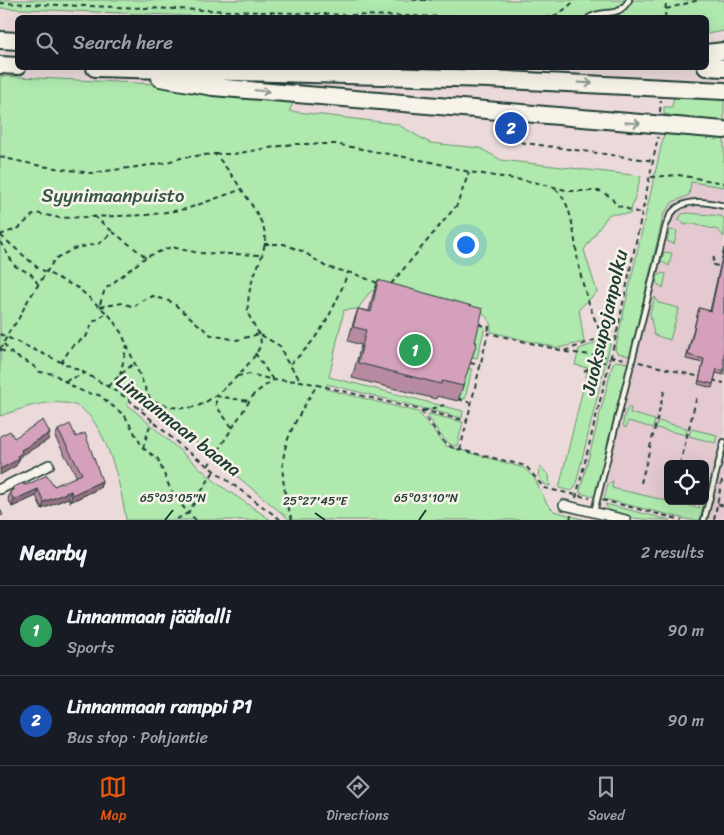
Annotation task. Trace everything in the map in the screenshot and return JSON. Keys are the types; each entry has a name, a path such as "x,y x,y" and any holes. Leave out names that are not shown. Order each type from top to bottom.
{"highway":[{"path":"0,40 15,41"},
{"path":"709,53 724,51"},
{"path":"0,65 15,66"},
{"path":"709,67 724,68"},
{"path":"110,70 213,86 400,103 468,120 545,124 595,120 719,131"},
{"path":"168,70 489,79 724,90"}],"street":[{"path":"0,490 49,465"},
{"path":"564,505 626,520"}],"lane":[{"path":"604,15 623,10 629,0"},
{"path":"594,512 660,244 671,214 676,209 692,202 708,202 724,206"},
{"path":"704,520 724,442"}],"path":[{"path":"412,0 431,0"},
{"path":"555,15 576,0"},
{"path":"665,15 666,0"},
{"path":"666,8 699,0"},
{"path":"0,3 341,15"},
{"path":"660,118 661,97"},
{"path":"502,128 504,136 511,141 654,161"},
{"name":"Juoksupojanpolku","path":"570,520 617,332 651,177 659,130"},
{"path":"0,156 41,166 91,172 159,164 215,154 233,154 292,144 335,144 436,163 469,172 534,182 569,191 600,191 611,197 616,205 642,214"},
{"path":"215,154 225,165 264,228 262,255 251,287 248,311 252,324 259,334 280,346 289,364 301,381"},
{"path":"390,286 457,205 469,172"},
{"path":"651,177 678,175 724,184"},
{"path":"553,187 566,200 580,274 592,313 603,338"},
{"path":"240,190 186,209 147,216 60,218 35,213 19,228 0,235 38,268 78,288 107,313 122,334 150,399 169,408 196,408 216,396 255,353 260,345 259,334"},
{"path":"94,216 146,256"},
{"path":"114,233 100,243 73,249 55,259 38,284 0,350 12,353 31,364 40,372 54,374 75,388 99,395 109,401 126,416 143,448 158,459 171,491 196,520"},
{"path":"0,242 15,266 31,274 38,284"},
{"path":"264,244 284,244 304,252 326,267 348,272 382,284"},
{"path":"99,307 105,289 146,256 171,247 199,253 262,255"},
{"path":"714,257 712,265 719,266"},
{"path":"289,364 304,352 330,316 348,272"},
{"path":"99,307 123,303 134,307 141,301 153,296 172,302 211,335 237,340 259,334"},
{"path":"61,362 72,346 86,337 93,322 107,313"},
{"path":"460,450 490,327 477,324"},
{"path":"564,351 617,332"},
{"path":"488,333 564,351 611,355 724,383"},
{"name":"Linnanmaan baana","path":"0,334 108,386 142,409 182,447 282,520"},
{"path":"4,344 12,353"},
{"path":"120,375 127,345"},
{"path":"255,353 273,380"},
{"path":"584,371 610,359"},
{"path":"108,386 134,362"},
{"path":"470,363 480,365"},
{"path":"65,381 85,374"},
{"path":"236,376 250,374 273,380 301,381 467,421"},
{"path":"208,466 254,394 273,380"},
{"path":"292,520 282,479 283,456 287,438 317,385"},
{"path":"641,483 665,388"},
{"path":"216,396 249,401"},
{"path":"216,396 216,406 232,428"},
{"path":"681,460 696,396"},
{"path":"142,409 150,399"},
{"path":"458,399 471,403"},
{"path":"421,411 444,405"},
{"path":"421,411 444,442 460,450 526,466 544,488 682,520"},
{"path":"143,448 152,419"},
{"path":"175,520 188,513 214,471"},
{"path":"714,520 722,479"},
{"path":"718,504 724,506"}],"shaded area":[{"path":"665,179 724,186 724,520 705,520 587,491"}],"green space":[{"path":"0,0 724,0 724,31 709,34 709,15 167,15 0,8"},
{"name":"Syynimaanpuisto","path":"0,76 213,87 297,96 289,111 397,124 430,143 480,148 501,160 641,176 630,214 609,214 584,250 597,292 579,309 584,342 558,348 491,332 489,320 481,311 376,289 369,293 358,309 344,310 329,377 463,411 462,418 327,384 326,389 418,412 446,446 524,468 535,479 547,504 554,511 586,520 290,520 134,391 127,404 218,484 271,520 126,520 116,472 110,454 93,421 83,410 71,404 43,403 0,416"},
{"path":"674,96 724,99 724,123 670,120 670,115 664,114 664,107 672,107"},
{"path":"668,130 724,138 724,187 691,182 689,195 673,202 664,213 630,356 617,353 615,350 663,138 664,134 668,134"},
{"path":"682,214 721,216 724,218 724,237 718,230 689,223 688,225 683,224 684,222 678,220"},
{"path":"670,230 677,231 674,244 667,241"},
{"path":"664,252 672,253 669,266 661,261"},
{"path":"662,273 666,274 663,288 656,283 658,276"},
{"path":"655,297 658,303 679,308 670,340 654,335 650,313"},
{"path":"477,325 485,327 477,358 469,356"},
{"path":"612,337 575,488 571,491 559,488 588,368 575,365 579,349"},
{"path":"616,361 628,363 595,497 580,493 580,491 613,363"},
{"path":"466,368 472,369 465,399 459,398"},
{"path":"629,407 631,407 630,413 655,420 653,428 628,421 626,428 624,427 624,417"},
{"path":"427,415 463,422 457,446 444,439"},
{"path":"658,421 687,428 686,435 656,428"},
{"path":"691,429 717,435 715,443 689,436"},
{"path":"540,467 549,475 550,486 544,484 538,475"},
{"path":"613,481 612,488 664,500 664,505 686,505 699,508 700,505 702,505 700,520 690,520 604,499 608,484"},
{"path":"605,504 670,520 624,516 609,509"}],"building":[{"path":"724,250 724,371 717,369 713,384 699,381 704,359 688,355 699,308 711,311"},
{"path":"378,280 483,309 475,342 477,342 463,386 442,381 441,384 358,363 366,330 353,327 358,309 371,312"},
{"path":"43,420 50,433 21,450 22,453 17,456 19,459 0,469 0,436 10,431 14,438"},
{"path":"70,424 76,437 85,433 102,481 72,495 71,491 44,502 38,489 14,500 10,492 14,490 13,487 23,483 24,485 29,484 47,475 54,486 82,474 58,430"}],"place":[{"name":"Linnanmaan ramppi P1","path":"511,128"},
{"name":"Linnanmaan jäähalli","path":"415,350"}]}
